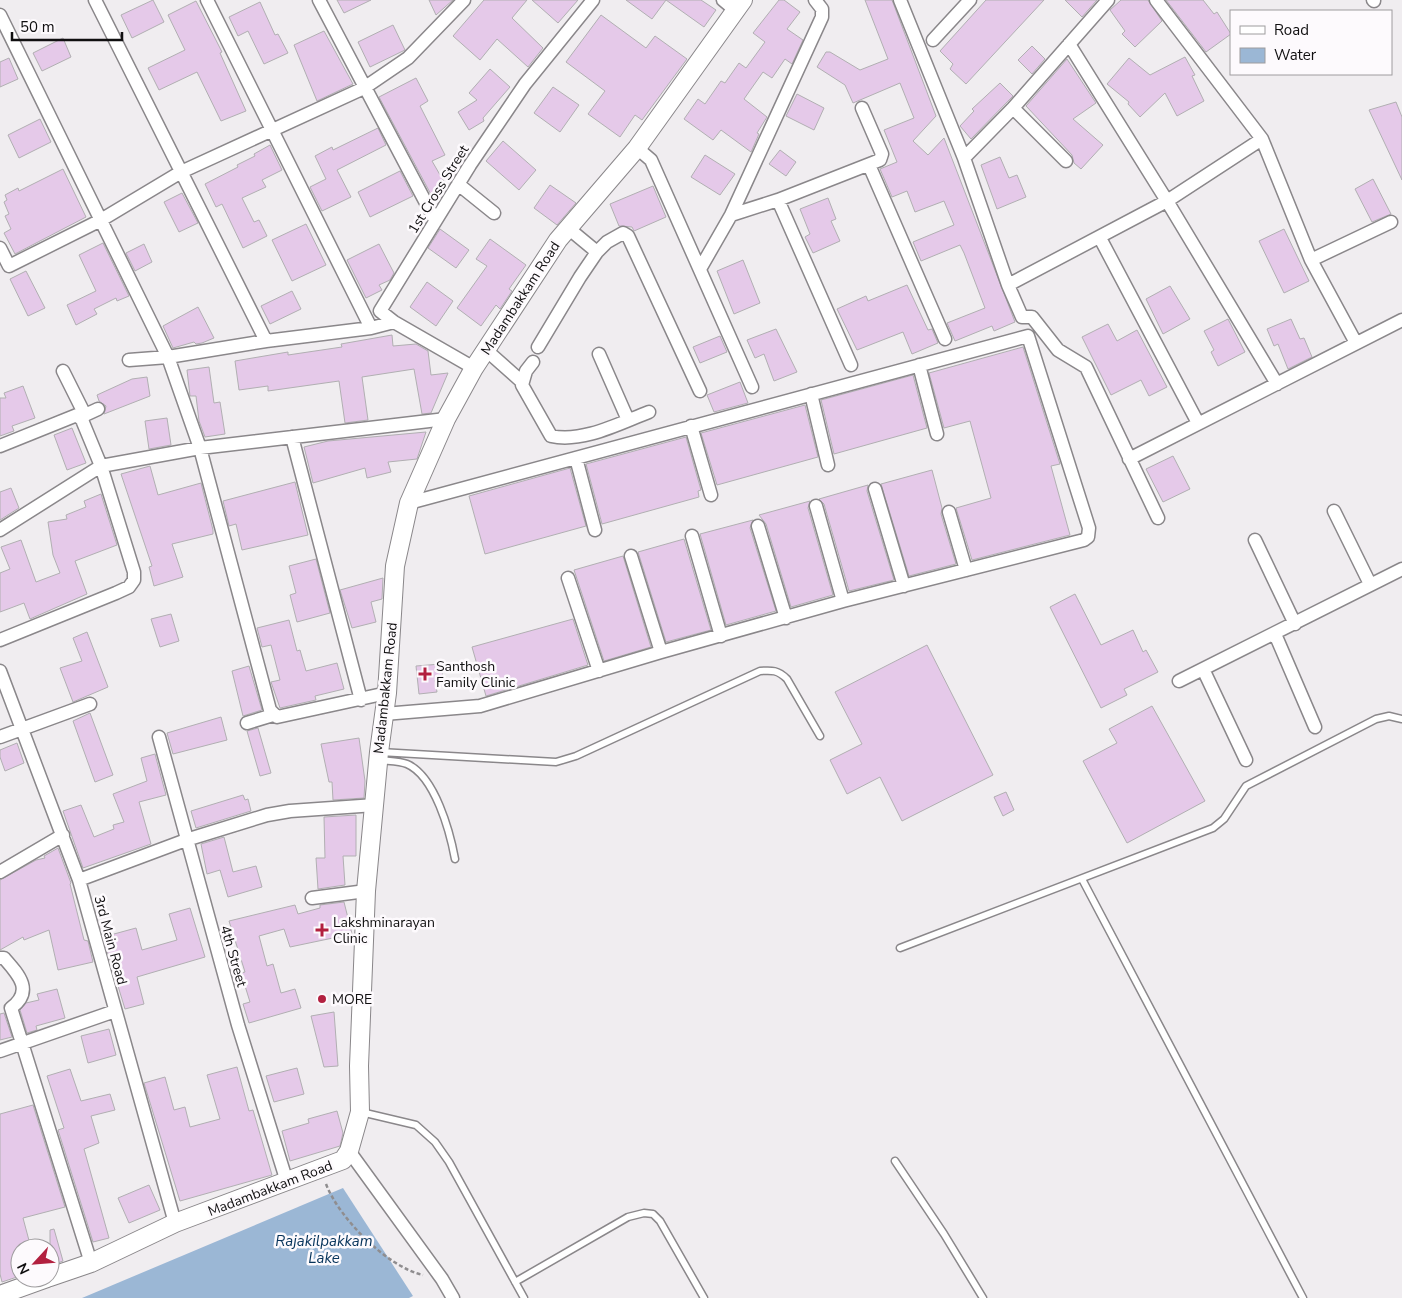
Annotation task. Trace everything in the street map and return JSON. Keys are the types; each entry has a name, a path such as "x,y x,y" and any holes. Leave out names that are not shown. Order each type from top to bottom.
{"street":[{"path":"95,0 266,341"},
{"path":"208,0 362,308 370,328"},
{"path":"320,0 364,88 435,220"},
{"path":"0,248 9,266 101,220 181,172 364,88 408,58 464,0"},
{"name":"1st Cross Street","path":"380,311 458,184 526,84 592,0"},
{"path":"700,269 731,215 822,18 822,9 815,0"},
{"path":"900,0 964,158 1008,285 1022,317 1032,317 1058,350 1086,367 1158,518"},
{"path":"933,40 970,0"},
{"path":"964,158 1013,108 1108,0"},
{"path":"1156,0 1262,139 1311,260 1356,343"},
{"name":"Madambakkam Road","path":"60,1273 91,1263 175,1223 343,1160 349,1151 360,1112 359,1066 366,890 378,756 387,693 395,566 409,503 446,418 474,368 558,240 637,148 734,4"},
{"path":"0,15 168,357 200,448 270,710 278,718 387,693"},
{"path":"1069,44 1167,201 1277,384"},
{"path":"731,215 778,200 880,160 882,154 862,108"},
{"path":"1013,108 1066,161"},
{"path":"1008,285 1167,201 1262,139"},
{"path":"637,148 651,160 752,387"},
{"path":"869,165 945,339"},
{"path":"458,184 494,214"},
{"path":"778,200 851,365"},
{"path":"1311,260 1391,222"},
{"path":"568,228 598,252"},
{"path":"538,347 580,276 607,242 623,233 628,236 700,391"},
{"path":"1100,238 1198,423"},
{"path":"362,308 380,311 394,322 474,368"},
{"path":"1129,459 1402,320"},
{"path":"129,360 168,357 266,341 370,328 394,322"},
{"path":"384,714 480,706 661,652 843,601 1084,540 1088,537 1089,528 1028,336 409,503"},
{"path":"486,350 522,382 524,392 551,436 568,437 592,433 649,412"},
{"path":"599,354 628,420"},
{"path":"522,382 533,362"},
{"path":"919,365 936,434"},
{"path":"0,640 116,593 129,587 134,580 134,572 101,466 63,371"},
{"path":"811,394 828,465"},
{"path":"83,418 98,409"},
{"path":"0,446 77,415 83,418"},
{"path":"0,530 101,466 200,448 446,418"},
{"path":"691,426 711,495"},
{"path":"292,437 361,700"},
{"path":"576,458 595,530"},
{"path":"875,489 904,586"},
{"path":"816,506 843,601"},
{"path":"1334,511 1370,584"},
{"path":"949,512 966,570"},
{"path":"758,526 786,618"},
{"path":"692,536 721,636"},
{"path":"1255,540 1295,624"},
{"path":"631,556 661,652"},
{"path":"1179,681 1402,569"},
{"path":"568,578 598,671"},
{"path":"1275,634 1315,727"},
{"path":"1203,669 1246,760"},
{"name":"3rd Main Road","path":"0,671 79,880 175,1223"},
{"path":"0,737 90,704"},
{"path":"247,723 273,715"},
{"name":"4th Street","path":"159,737 238,1025 287,1182"},
{"path":"79,880 186,840 290,811 375,805"},
{"path":"0,872 63,836"},
{"path":"312,898 366,890"},
{"path":"0,958 4,958 16,973 24,992 22,1000 11,1008 91,1263"},
{"path":"0,1051 115,1011"},
{"path":"349,1151 442,1279 453,1298"},
{"name":"Madambakkam Road","path":"0,1295 19,1288"}],"lane":[{"path":"378,756 556,762 576,756 760,671 772,670 780,672 788,679 820,736"},
{"path":"900,948 1213,828 1224,819 1246,786 1314,749 1376,719 1389,716 1402,719"},
{"path":"378,756 407,764 419,773 445,818 455,859"},
{"path":"1082,879 1303,1298"},
{"path":"360,1112 416,1125 435,1142 449,1162 524,1298"},
{"path":"894,1161 944,1234 983,1298"},
{"path":"515,1282 628,1217 644,1213 653,1214 660,1221 704,1298"}],"path":[{"path":"320,1169 328,1189 342,1211 383,1255 420,1274 442,1279"}],"water":[{"name":"Rajakilpakkam Lake","path":"343,1188 413,1296 409,1298 82,1298"}],"building":[{"path":"153,0 164,22 132,38 121,15"},
{"path":"337,0 371,0 344,13"},
{"path":"429,0 453,0 436,15"},
{"path":"484,0 527,0 512,18 543,48 528,67 497,39 480,60 453,36"},
{"path":"532,0 578,0 558,23"},
{"path":"626,0 666,0 652,19"},
{"path":"666,0 701,0 716,10 704,27"},
{"path":"779,0 784,0 800,12 787,29 803,40 792,64 785,59 772,78 763,72 744,99 767,117 757,133 759,134 752,150 751,152 721,130 713,140 684,119 698,99 705,104 721,81 725,83 739,63 746,68 765,42 753,33"},
{"path":"865,0 892,0 936,116 913,141 928,155 944,138 1015,322 994,331 992,326 955,341 947,323 985,308 964,253 960,245 921,261 913,242 954,225 944,201 915,212 907,191 892,197 880,169 897,162 884,130 914,118 900,83 853,103 845,85 817,67 826,52 830,52 860,70 888,59"},
{"path":"986,0 1044,0 966,84 950,69 953,64 940,51"},
{"path":"1065,0 1097,0 1082,17"},
{"path":"1121,0 1148,0 1162,21 1135,47 1122,34 1125,31 1110,10"},
{"path":"1166,0 1203,0 1214,14 1217,12 1230,35 1206,52"},
{"path":"196,1 222,52 220,53 246,111 221,121 197,72 159,90 148,68 185,50 168,15"},
{"path":"260,2 275,35 278,34 288,53 264,64 248,31 238,36 229,17"},
{"path":"601,15 646,48 655,36 687,59 642,120 635,115 620,137 588,114 605,91 566,62"},
{"path":"393,25 405,50 370,67 358,42"},
{"path":"324,31 353,84 317,101 294,45"},
{"path":"63,38 71,57 42,71 33,53"},
{"path":"1032,46 1045,59 1032,74 1018,60"},
{"path":"1185,57 1195,75 1192,76 1204,101 1177,116 1165,93 1140,117 1128,104 1129,102 1107,84 1129,58 1150,75"},
{"path":"9,58 18,79 0,87 0,62"},
{"path":"1067,59 1096,103 1073,119 1103,145 1081,169 1074,163 1072,155 1026,106"},
{"path":"490,69 510,87 483,118 484,121 469,130 458,112 477,100 469,93"},
{"path":"416,78 428,101 420,106 445,155 432,161 447,187 435,202 379,97"},
{"path":"1000,83 1013,96 971,139 960,126 974,111 972,109"},
{"path":"553,87 579,105 560,132 534,113"},
{"path":"797,94 824,108 814,130 786,116"},
{"path":"1396,102 1402,117 1402,180 1369,110"},
{"path":"40,119 51,142 19,158 8,135"},
{"path":"378,128 386,145 337,170 351,197 322,211 310,187 326,179 315,156 332,147 333,150"},
{"path":"503,141 536,170 519,190 486,161"},
{"path":"270,145 282,170 262,180 266,187 242,198 254,222 259,220 267,236 243,248 222,204 216,207 205,184 238,167 237,165 255,156 254,154"},
{"path":"780,150 796,162 786,176 769,164"},
{"path":"705,155 735,174 720,195 691,177"},
{"path":"1000,157 1009,178 1017,175 1026,197 997,209 981,165"},
{"path":"63,169 86,217 15,254 4,233 11,229 5,216 9,214 4,202 7,200 5,195 18,188 19,191"},
{"path":"400,171 413,196 370,217 358,192"},
{"path":"1373,179 1391,214 1372,222 1355,189"},
{"path":"550,185 576,203 557,225 534,208"},
{"path":"653,186 666,217 634,231 632,227 619,226 610,204"},
{"path":"182,193 198,223 179,232 164,202"},
{"path":"828,198 836,219 831,221 840,241 813,253 805,237 810,234 800,209"},
{"path":"306,224 326,265 292,281 272,240"},
{"path":"440,229 469,250 456,268 428,248"},
{"path":"1284,229 1309,281 1284,293 1259,241"},
{"path":"490,239 526,265 509,289 512,291 500,309 496,305 481,326 457,308 487,266 476,259"},
{"path":"103,243 129,296 117,301 116,298 94,309 97,314 76,325 67,305 96,291 79,255"},
{"path":"144,244 152,262 135,271 126,253"},
{"path":"379,244 394,273 390,280 379,285 382,290 366,298 347,260"},
{"path":"743,260 760,303 734,314 717,271"},
{"path":"26,271 45,308 28,316 10,279"},
{"path":"427,282 453,301 436,326 410,307"},
{"path":"907,285 928,330 932,329 938,343 912,354 903,332 857,350 837,309 866,296 868,301"},
{"path":"1170,286 1190,319 1163,334 1146,299"},
{"path":"292,291 301,309 270,324 261,306"},
{"path":"198,307 214,338 202,343 196,344 194,342 173,348 163,326"},
{"path":"1228,319 1245,352 1218,366 1211,352 1214,350 1204,331"},
{"path":"1291,319 1300,339 1304,338 1312,357 1288,369 1278,344 1274,346 1267,329"},
{"path":"1108,324 1117,341 1137,330 1167,387 1149,396 1141,380 1111,395 1082,337"},
{"path":"776,329 797,372 774,381 764,354 755,358 747,340"},
{"path":"392,335 393,346 416,344 428,351 431,375 448,373 431,413 422,414 414,369 362,377 368,420 345,423 339,381 268,391 268,386 239,390 235,361 288,352 288,355 342,347 341,344"},
{"path":"720,336 727,352 700,363 693,347"},
{"path":"1023,347 1060,464 1051,466 1070,535 972,560 956,508 991,498 970,421 944,428 929,373"},
{"path":"209,367 214,403 220,402 225,434 205,437 199,421 196,396 190,396 187,370"},
{"path":"913,375 927,428 834,454 821,400"},
{"path":"147,377 150,396 104,414 106,406 99,401 97,395 132,379"},
{"path":"740,382 748,403 714,412 707,395"},
{"path":"23,386 35,418 12,426 14,431 0,436 0,398 6,398 4,393"},
{"path":"805,405 818,457 717,485 701,433"},
{"path":"167,418 171,445 149,449 145,421"},
{"path":"72,428 86,463 67,470 54,435"},
{"path":"426,432 417,459 388,462 391,472 367,478 365,468 313,483 304,447 328,441"},
{"path":"686,437 701,490 698,491 699,497 602,524 586,464"},
{"path":"1173,456 1190,489 1163,502 1146,469"},
{"path":"150,466 158,495 201,483 213,530 213,534 172,544 183,577 154,586 149,567 152,566 121,474"},
{"path":"570,468 586,526 485,554 469,496"},
{"path":"932,470 942,508 941,514 956,564 909,576 881,484"},
{"path":"295,482 308,535 242,550 236,524 229,526 223,501"},
{"path":"868,485 867,491 894,580 849,591 824,504 819,499"},
{"path":"11,488 19,508 0,520 0,492"},
{"path":"101,494 117,545 75,561 87,594 30,619 24,603 0,612 0,573 10,569 1,547 21,540 36,582 60,573 53,555 48,522 67,519 66,515 86,507 84,501"},
{"path":"810,501 808,508 833,595 791,607 766,524 759,515"},
{"path":"753,520 750,528 776,611 726,625 700,534"},
{"path":"684,539 711,630 666,642 638,552"},
{"path":"623,556 651,647 604,661 574,570"},
{"path":"316,559 330,613 297,622 290,595 296,593 289,566"},
{"path":"383,578 382,599 371,602 376,622 352,628 340,590"},
{"path":"1075,594 1101,645 1133,630 1143,652 1146,650 1158,672 1124,689 1127,695 1101,708 1050,607"},
{"path":"171,614 179,641 160,647 151,619"},
{"path":"573,619 588,665 486,696 472,647"},
{"path":"289,620 297,651 300,650 306,671 337,663 344,689 315,696 316,700 280,708 271,682 280,680 271,645 262,647 257,628"},
{"path":"87,632 108,687 73,702 60,668 82,661 73,638"},
{"path":"927,645 993,775 902,821 880,777 847,794 830,760 862,744 835,692"},
{"path":"441,664 443,679 435,680 437,692 419,694 416,666"},
{"path":"249,666 262,710 243,716 232,671"},
{"path":"1152,706 1205,801 1127,843 1083,761 1117,743 1109,729"},
{"path":"90,713 113,775 95,782 73,721"},
{"path":"221,717 227,740 173,754 167,733"},
{"path":"258,728 271,773 260,776 247,731"},
{"path":"359,738 365,781 364,798 333,800 332,782 329,782 321,744"},
{"path":"17,743 24,763 5,771 0,757 0,750"},
{"path":"155,754 166,795 139,802 151,844 83,868 63,811 81,805 94,837 114,829 113,825 124,822 113,794 147,781 141,758"},
{"path":"1006,792 1014,810 1003,816 994,797"},
{"path":"243,795 245,800 248,799 251,811 196,828 191,811"},
{"path":"356,815 356,856 343,856 345,885 318,889 316,858 325,858 324,817"},
{"path":"224,837 233,872 256,866 262,887 228,897 220,870 207,874 201,844"},
{"path":"58,848 71,883 84,940 88,941 93,962 58,970 49,930 24,940 23,937 0,950 0,880 36,860 45,858 44,856"},
{"path":"344,902 352,934 290,947 284,929 259,936 267,966 273,964 281,993 295,989 301,1008 249,1023 243,1004 250,1002 241,973 245,972 229,921 295,905 298,914 320,908 320,905"},
{"path":"190,908 205,957 137,977 144,1004 125,1009 103,937 136,928 142,950 177,940 169,914"},
{"path":"57,989 65,1018 36,1026 37,1030 27,1033 20,1010 26,1003 39,1000 37,994"},
{"path":"334,1012 338,1066 324,1067 311,1016"},
{"path":"4,1013 12,1037 0,1040 0,1014"},
{"path":"109,1029 116,1055 88,1063 81,1036"},
{"path":"237,1067 249,1111 253,1110 272,1175 180,1201 144,1083 165,1077 174,1110 185,1107 190,1127 220,1119 207,1075"},
{"path":"297,1068 304,1094 274,1102 266,1076"},
{"path":"70,1069 81,1101 110,1094 115,1110 91,1116 99,1143 84,1149 109,1238 93,1242 58,1130 64,1128 47,1076"},
{"path":"33,1105 65,1207 23,1218 28,1238 10,1238 10,1279 2,1282 0,1274 0,1114"},
{"path":"337,1111 343,1133 340,1146 290,1161 282,1131 309,1123 308,1119"},
{"path":"149,1185 160,1210 129,1223 118,1198"},
{"path":"54,1229 57,1238 50,1238 50,1230"},
{"path":"60,1250 63,1261 60,1262"}],"place":[{"name":"Santhosh Family Clinic","path":"425,674"},
{"name":"Lakshminarayan Clinic","path":"322,930"},
{"name":"MORE","path":"322,999"}]}
